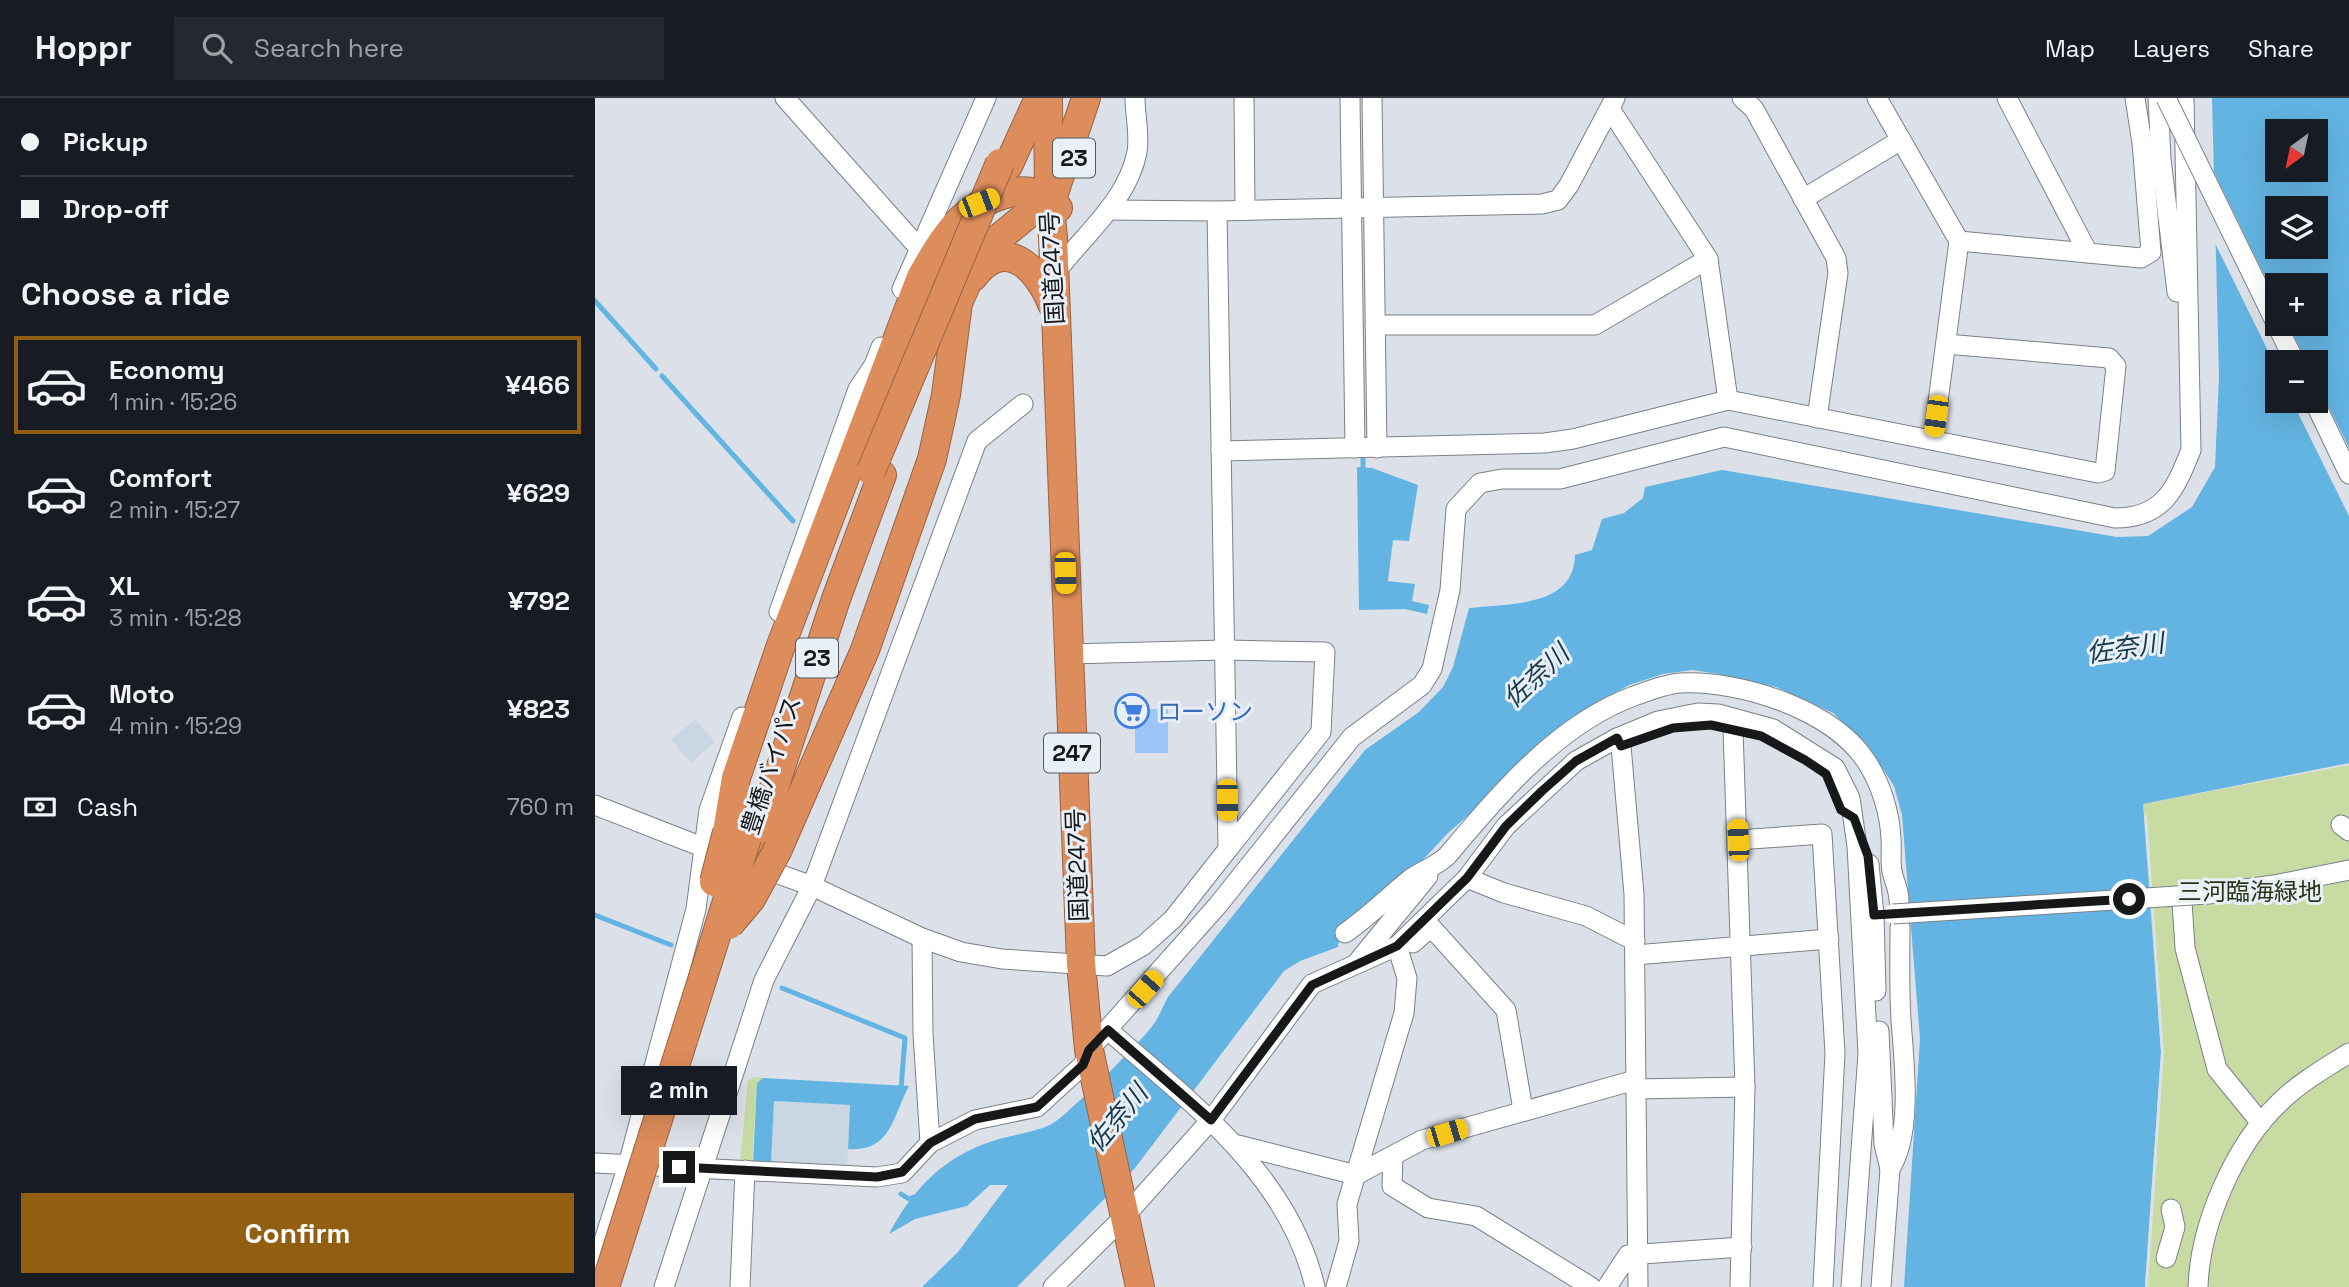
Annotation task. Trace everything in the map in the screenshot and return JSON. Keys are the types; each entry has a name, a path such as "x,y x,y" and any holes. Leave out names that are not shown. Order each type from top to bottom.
{"highway":[{"name":"豊橋バイパス","path":"605,1287 752,840 877,473 1030,98"},
{"path":"1055,210 1072,134 1086,98"},
{"name":"23","path":"1055,210 1093,98"},
{"name":"豊橋バイパス","path":"877,473 1008,166 1045,105"},
{"path":"752,840 736,778 780,648 921,277 947,235 979,203 1031,164 1045,105"},
{"name":"国道247号","path":"1045,105 1063,263 1061,437"},
{"path":"979,203 1029,190 1055,210"},
{"path":"752,840 865,650 932,459 961,296 988,247 1002,233 1055,210"},
{"name":"国道247号","path":"1055,210 1055,310 1081,963 1101,1046 1122,1210 1140,1287"},
{"path":"961,296 982,267 993,260 1010,257 1028,265 1042,281 1055,310"},
{"name":"豊橋バイパス","path":"615,1287 729,925 752,840"}],"street":[{"path":"785,98 918,247"},
{"path":"595,1269 628,1165 697,909 709,810 853,402 874,365 918,247 986,98"},
{"path":"1063,263 1108,210 1131,175 1137,150 1135,98"},
{"path":"1244,98 1245,210"},
{"path":"1350,98 1355,448"},
{"path":"1372,98 1377,448"},
{"path":"1742,98 1754,109 1836,258 1837,273 1817,418"},
{"path":"1877,98 1959,241 1933,440"},
{"path":"2007,98 2088,254"},
{"path":"1959,241 2141,258 2151,252 2142,143 2135,98"},
{"path":"2158,98 2161,159 2193,419"},
{"path":"2166,98 2289,350"},
{"path":"595,1163 877,1177 902,1172 930,1143 975,1119 1037,1107 1101,1046 1352,737 1422,685 1432,669 1450,590 1456,509 1480,483 1502,479 1560,479 1724,437 2115,518 2134,518 2150,513 2165,500 2179,479 2191,450 2193,419 2183,98"},
{"path":"1108,210 1217,211 1542,204 1558,200 1613,104 1708,259 1728,400"},
{"path":"1803,199 1901,140"},
{"path":"1217,211 1228,849"},
{"path":"1375,326 1595,325 1708,259"},
{"path":"1221,451 1545,443 1573,439 1728,400 2098,473 2105,471 2116,366 2109,358 1946,344"},
{"path":"664,1287 705,1168 764,980 812,886 977,441 1023,404"},
{"path":"2320,413 2349,474"},
{"path":"595,805 812,886 922,938 961,952 988,957 1107,965 1144,945 1173,919 1321,732 1325,652 1224,650 1068,654"},
{"path":"1356,964 1435,867 1537,757 1569,733 1634,696 1676,683 1709,683 1755,693 1832,725 1859,751 1885,802 1891,836 1892,872 1899,887 1885,914 1868,1054 1851,1287"},
{"path":"1398,949 1467,878 1506,826 1576,761 1658,722 1697,713 1718,714 1773,729 1835,768 1850,798 1885,914 1906,1052 1900,1153 1890,1169"},
{"path":"1619,742 1673,728 1711,725 1733,729 1785,747 1826,774 1841,810 1854,818"},
{"path":"1733,729 1745,1087 1740,1287"},
{"path":"1619,742 1634,894 1638,1287"},
{"path":"1738,840 1822,834 1835,1053 1823,1287"},
{"path":"1345,933 1372,915 1411,879 1435,867"},
{"path":"1885,914 2209,894 2274,885 2348,868"},
{"path":"1467,878 1503,893 1586,916 1635,948 1742,946 1829,939"},
{"path":"2181,891 2185,948 2217,1069 2261,1123"},
{"path":"1881,1287 1890,1169 1884,1144 1885,914"},
{"path":"1053,1287 1207,1117 1312,985 1356,964 1398,949 1431,927 1506,1010 1523,1110"},
{"path":"922,938 923,1034 930,1143"},
{"path":"1336,1287 1349,1241 1347,1204 1404,1013 1407,978 1398,949"},
{"path":"1101,1046 1207,1117 1238,1145 1289,1223 1311,1270 1314,1287"},
{"path":"2198,1287 2206,1233 2217,1199 2261,1123 2278,1103 2309,1077 2349,1053"},
{"path":"1238,1145 1356,1175 1422,1140 1523,1110 1635,1084 1745,1087"},
{"path":"1392,1156 1392,1186 1428,1208 1476,1216 1591,1287"},
{"path":"740,1287 745,1170"},
{"path":"2167,1258 2175,1227 2171,1209"},
{"path":"1607,1287 1627,1255 1742,1247"}],"shaded area":[{"path":"695,719 715,742 691,763 671,740"},
{"path":"774,1101 850,1105 847,1167 771,1163"}],"green space":[{"name":"三河臨海緑地","path":"2349,765 2349,1287 2145,1287 2161,1053 2143,804"},
{"path":"763,1078 757,1083 752,1162 740,1162 748,1080"}],"water":[{"name":"佐奈川","path":"2212,98 2349,98 2349,763 2143,804 2161,1052 2145,1287 1904,1287 1920,1039 1902,815 1894,786 1870,749 1833,713 1776,687 1692,670 1663,674 1629,685 1570,719 1529,754 1512,777 1448,833 1417,866 1341,930 1338,947 1300,961 1284,971 1135,1168 1017,1287 922,1287 958,1252 1008,1185 990,1185 967,1206 915,1219 889,1234 919,1189 945,1165 975,1147 1050,1125 1086,1095 1146,1034 1168,997 1365,750 1419,712 1443,687 1453,667 1469,608 1519,603 1551,594 1563,585 1572,572 1575,555 1592,550 1602,519 1624,513 1643,498 1645,487 1722,470 2117,537 2148,536 2192,507 2215,467 2219,377"},
{"path":"1357,467 1372,468 1418,485 1409,541 1393,540 1388,581 1415,584 1412,601 1429,605 1427,614 1405,609 1359,610"},
{"path":"763,1078 909,1086 894,1121 882,1139 862,1148 848,1149 850,1105 774,1101 771,1163 753,1162 757,1083"}],"pier":[{"path":"2210,164 2265,276 2265,336 2294,336 2301,350 2268,350 2212,237"},
{"path":"2328,405 2349,448 2349,516 2298,413 2328,413"},
{"path":"2147,814 2164,1052 2148,1287 2145,1287 2161,1053 2151,904 1917,919 1917,907 2150,891 2144,816"}],"building":[{"path":"1135,709 1168,709 1168,753 1135,753"}],"waterway":[{"path":"595,301 656,369"},
{"path":"662,376 793,521"},
{"path":"1363,457 1363,472"},
{"path":"595,915 671,945"},
{"path":"782,988 905,1038 901,1089"},
{"path":"901,1194 909,1199 914,1197"}],"place":[{"name":"ローソン","path":"1132,711"}],"route":[{"path":"679,1167 877,1177 902,1172 930,1143 975,1119 1037,1107 1055,1094 1083,1065 1089,1050 1108,1030 1211,1120 1312,985 1397,946 1467,878 1506,826 1542,791 1576,761 1617,738 1621,746 1649,734 1673,728 1711,725 1761,736 1785,747 1826,774 1835,790 1841,810 1854,818 1864,842 1874,915 2129,899"}]}
